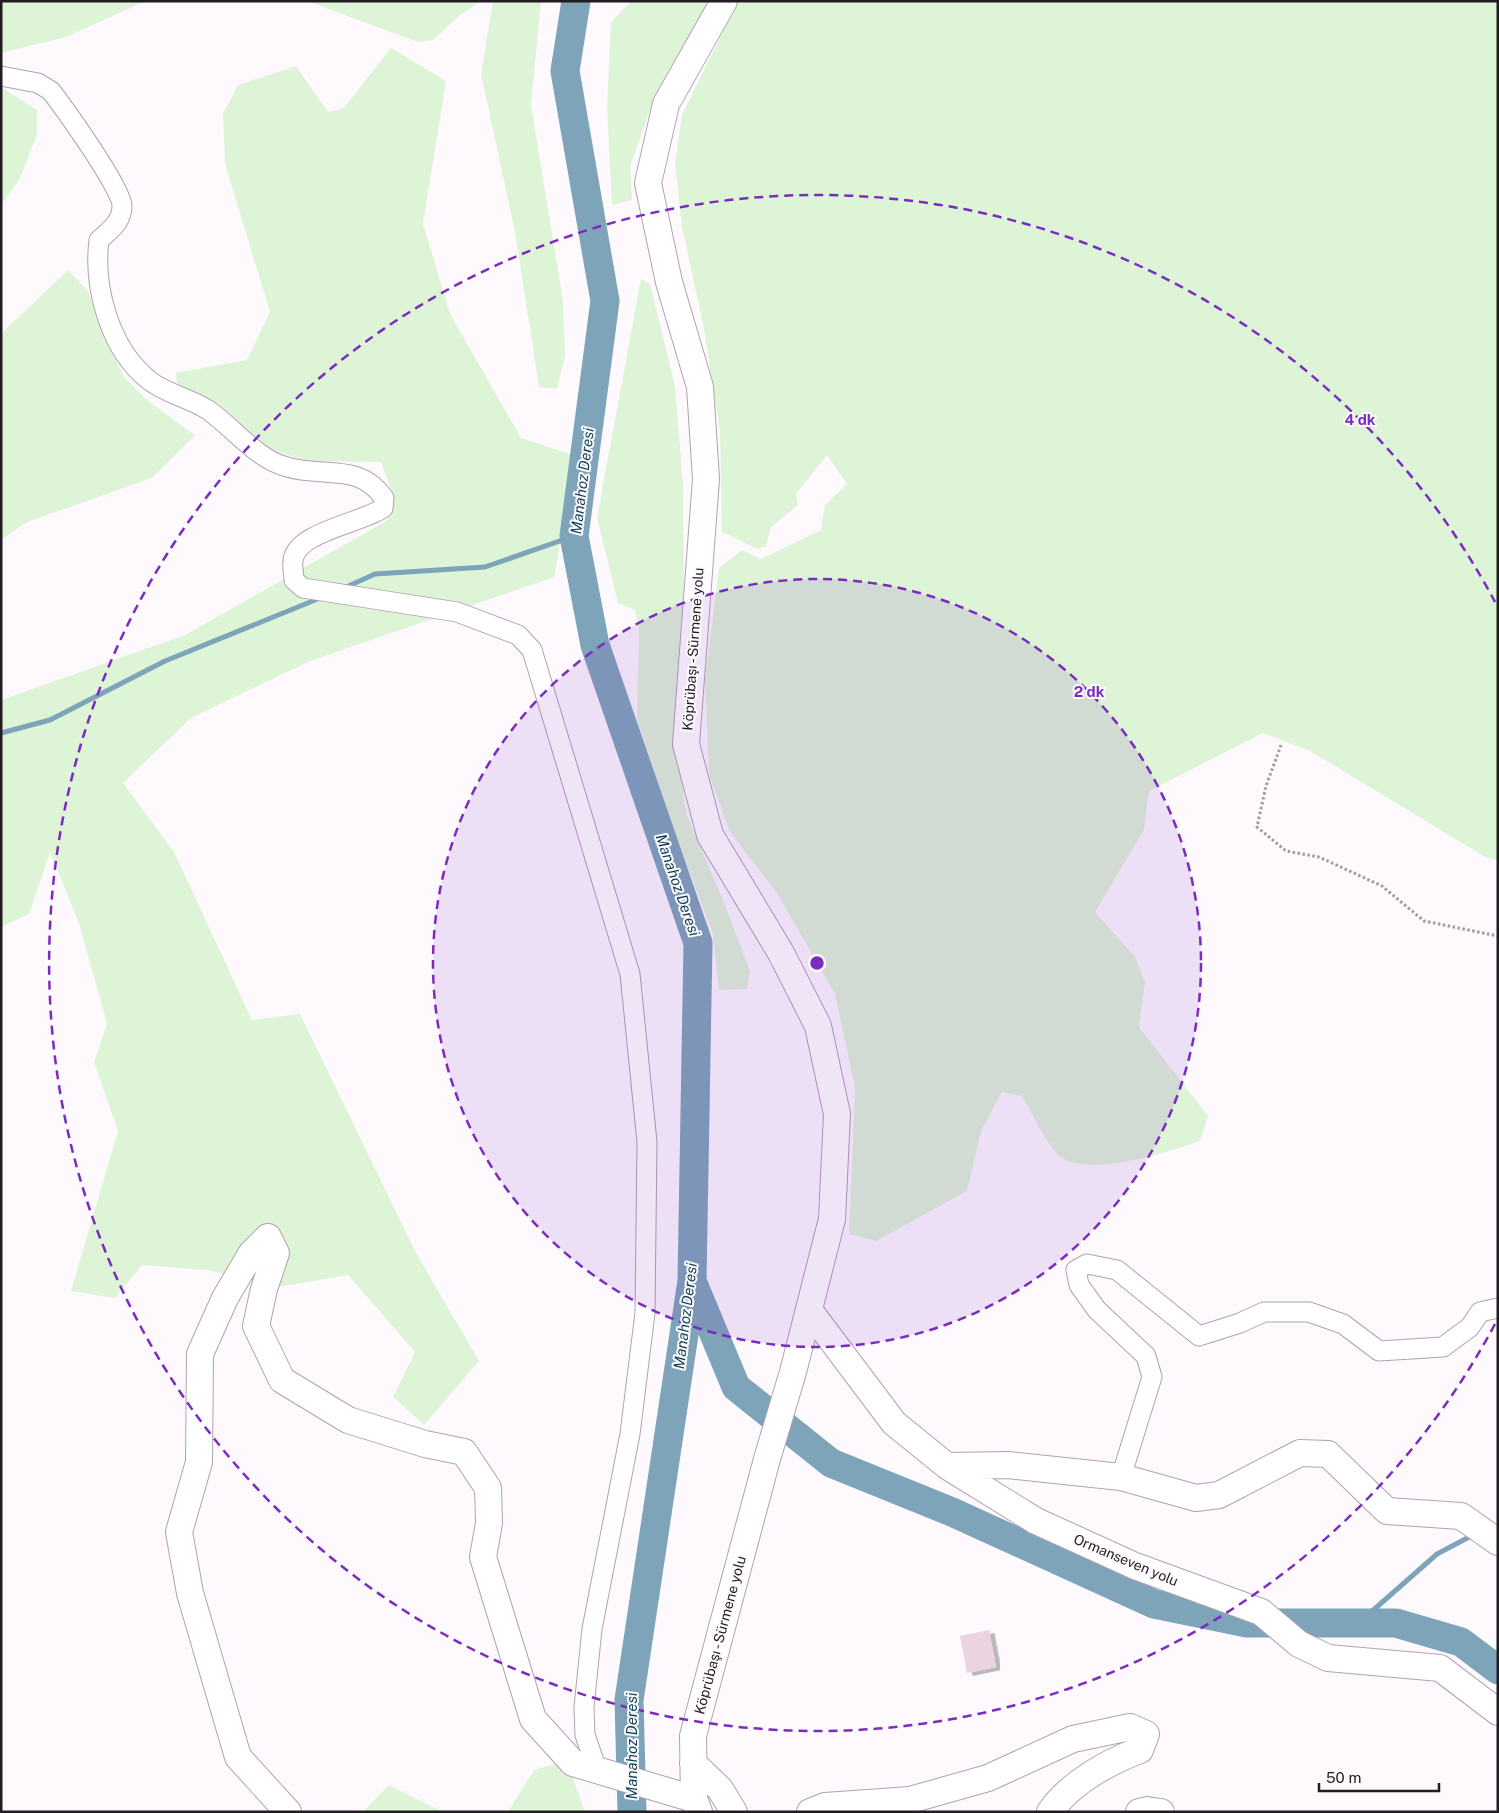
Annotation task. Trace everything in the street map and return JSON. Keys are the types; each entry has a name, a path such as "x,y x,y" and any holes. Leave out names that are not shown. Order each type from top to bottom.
{"main road":[{"name":"Köprübaşı - Sürmene yolu","path":"696,1805 693,1736 767,1459 793,1372 832,1219 837,1114 818,1026 781,953 710,835 686,744 706,479 700,387 669,282 648,183 666,104 724,1"},
{"path":"288,1812 238,1757 190,1593 179,1532 199,1462 200,1354 225,1298 251,1254 268,1237 276,1253 264,1289 256,1326 282,1380 348,1420 425,1444 464,1452 488,1488 489,1523 483,1556 533,1719 573,1763 696,1805"},
{"name":"Ormanseven yolu","path":"809,1310 894,1423 948,1466 1036,1521 1135,1566 1261,1612 1299,1644 1328,1658 1440,1668 1498,1712"},
{"path":"948,1466 1008,1465 1121,1477 1196,1498 1219,1494 1300,1453 1328,1454 1388,1511 1461,1516 1498,1542"},
{"path":"810,1812 825,1806 910,1800 988,1778 1073,1739 1130,1728 1146,1734 1140,1750 1112,1760 1059,1800 1050,1812"},
{"path":"693,1763 720,1789 734,1812"},
{"path":"1139,1812 1147,1810 1162,1812"}],"street":[{"path":"1,76 38,83 51,91 114,185 123,204 120,221 99,240 96,261 105,308 120,345 132,364 150,382 206,409 258,451 286,467 358,476 378,490 384,498 383,508 372,516 322,531 296,552 292,560 294,580 304,588 457,612 518,635 532,650 630,974 647,1142 645,1313 630,1434 592,1630 584,1707 585,1736 598,1770"},
{"path":"1121,1477 1152,1377 1146,1356 1097,1310 1079,1285 1076,1270 1087,1264 1117,1270 1199,1336 1240,1323 1264,1312 1309,1312 1342,1324 1379,1351 1443,1347 1470,1327 1480,1312 1498,1308"}],"path":[{"path":"1281,745 1266,786 1258,827 1286,851 1319,857 1382,886 1424,921 1498,936"}],"green space":[{"path":"1,1 146,1 66,37 1,53"},
{"path":"307,1 481,1 459,16 433,40 418,42"},
{"path":"493,1 541,1 531,105 563,301 565,356 557,389 539,387 515,232 481,74"},
{"path":"631,1 708,1 653,102 630,166 632,200 612,205 607,107 611,22"},
{"path":"738,1 1498,1 1498,860 1487,858 1310,751 1263,733 1149,791 1144,830 1095,912 1135,957 1145,982 1139,1027 1208,1116 1200,1141 1130,1161 1091,1165 1074,1163 1056,1153 1022,1096 1002,1092 981,1131 967,1191 876,1241 849,1234 855,1088 835,994 777,893 730,832 709,775 705,680 719,568 742,550 761,559 821,530 825,505 847,484 827,455 796,494 798,505 771,527 766,546 758,549 722,532 720,431 703,324 682,227 675,163 682,115"},
{"path":"391,48 446,81 423,224 450,314 521,438 576,456 554,577 310,661 191,718 123,783 174,852 252,1020 300,1014 416,1253 479,1361 424,1425 393,1397 415,1352 348,1275 278,1287 207,1270 142,1265 115,1298 71,1291 118,1131 94,1062 107,1024 79,923 50,852 29,914 1,927 1,700 185,635 388,520 393,494 381,462 304,461 265,446 219,404 177,383 176,373 247,360 270,312 225,164 223,114 238,85 296,66 328,112 344,108"},
{"path":"1,87 37,110 37,135 19,180 1,205"},
{"path":"68,270 88,291 105,338 124,377 149,402 195,435 152,478 27,522 1,540 1,334"},
{"path":"641,279 650,284 675,386 683,485 684,603 676,745 686,813 723,900 750,971 747,989 719,990 713,934 670,820 637,719 639,631 635,610 618,603 597,518"},
{"path":"562,1762 573,1778 585,1812 508,1812 534,1770"},
{"path":"389,1785 443,1812 363,1812"}],"building":[{"path":"989,1630 996,1667 967,1673 960,1636"}],"waterway":[{"name":"Manahoz Deresi","path":"576,1 565,71 605,301 574,536 595,645 698,943 692,1281 629,1700 632,1812"},
{"path":"344,588 375,574 485,567 574,536"},
{"path":"1,733 50,720 165,661 320,598"},
{"path":"692,1281 736,1387 831,1463 952,1512 1154,1604 1247,1623 1396,1623 1461,1642 1498,1670"},
{"path":"1370,1613 1437,1554 1473,1535"}]}
